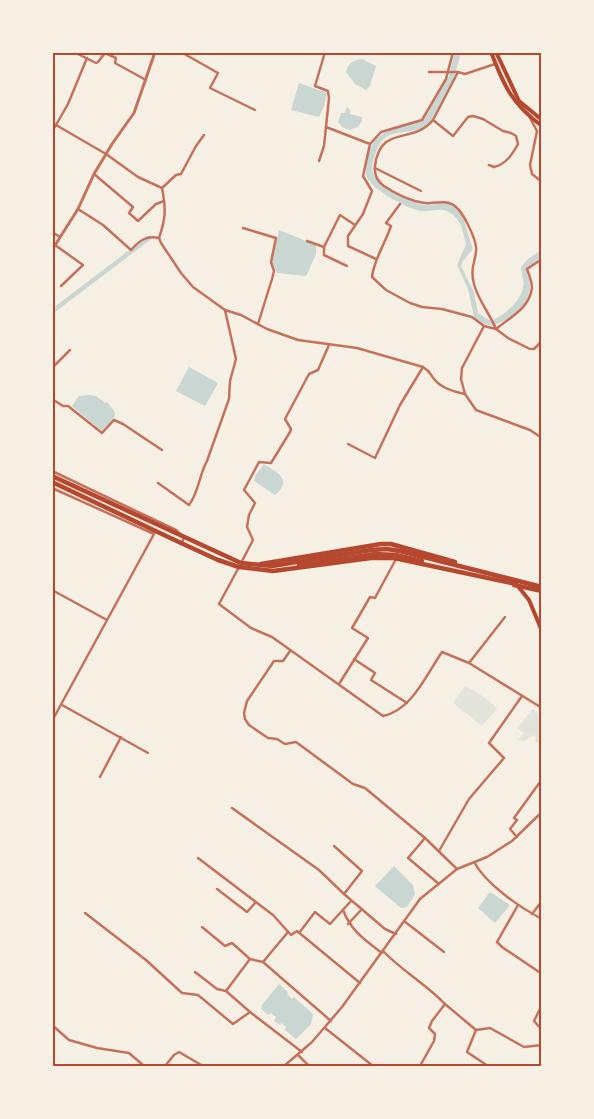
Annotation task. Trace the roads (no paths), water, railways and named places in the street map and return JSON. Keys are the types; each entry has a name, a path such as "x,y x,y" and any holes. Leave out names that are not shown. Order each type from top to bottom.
{"highway":[{"path":"52,476 240,565 258,564 368,545 391,544 542,589"},
{"path":"52,482 218,560 258,571 273,571 371,558 396,558 542,589"},
{"path":"258,571 273,567 375,554 396,555 542,589"},
{"path":"258,564 273,567"}],"main road":[{"path":"491,52 514,100 529,116 542,126"},
{"path":"496,52 519,101 542,120"},
{"path":"516,584 529,600 542,631"},
{"path":"542,604 542,631"}],"street":[{"path":"74,52 97,62 104,53 116,58 115,63 146,80"},
{"path":"52,250 78,209 94,174 112,144 134,114 155,52"},
{"path":"180,52 218,73 210,88 255,110"},
{"path":"319,161 324,146 328,91 315,86 325,52"},
{"path":"376,259 348,246 348,236 354,225 364,214 372,191 363,176 370,144 381,132 422,120 442,89 453,52"},
{"path":"52,131 54,124 68,104 87,58"},
{"path":"429,72 458,72 465,74 496,64"},
{"path":"458,72 427,128 408,135 396,136 383,144 376,158 375,176 382,185 414,201 430,204 442,201 452,203 462,213 476,247 472,268 475,287 495,328"},
{"path":"433,120 453,136 468,117 474,116 516,136 518,144 512,156 500,166 494,167 489,165"},
{"path":"529,116 536,131 530,165 532,174 542,182"},
{"path":"54,124 106,154 138,177 162,188"},
{"path":"326,127 370,144"},
{"path":"162,188 176,175 181,174 204,135"},
{"path":"375,168 421,191"},
{"path":"94,174 133,207 128,213 138,221 156,204 164,200"},
{"path":"159,238 165,222 162,188"},
{"path":"400,204 386,223 391,226 376,259 372,277 386,290 410,303 472,317 484,326 495,328 508,338 530,349 534,349 542,342"},
{"path":"78,209 103,225 130,250 137,243 150,236 159,238 181,274 193,287 225,310 298,340 357,348 423,367 431,372 435,380 443,386 465,394"},
{"path":"347,266 324,255 324,247 340,215 354,225"},
{"path":"242,228 276,238 270,262 274,271 258,324"},
{"path":"52,232 60,237"},
{"path":"307,241 324,247"},
{"path":"56,245 83,265 61,286"},
{"path":"495,328 517,314 526,305 532,287 527,269 542,259"},
{"path":"158,483 189,505 200,481 201,471 229,399 230,381 236,359 225,310"},
{"path":"484,326 462,368 461,379 465,394 476,410 530,430 542,438"},
{"path":"329,345 318,370 309,374 284,419 291,429 290,432 271,463 260,462 244,490 256,503 249,515 247,527 253,540 219,604 251,628 261,633 264,632 383,716 392,714 407,703 430,673 442,652 469,663 542,708"},
{"path":"52,368 70,350"},
{"path":"348,444 375,458 396,411 423,367"},
{"path":"52,399 63,406 68,406 102,432 114,420 162,450"},
{"path":"52,471 176,530 184,538 181,543"},
{"path":"52,488 154,534 163,534"},
{"path":"52,721 154,534"},
{"path":"339,684 368,638 352,628 370,597 376,598 396,558"},
{"path":"52,590 107,620"},
{"path":"469,663 505,617"},
{"path":"290,651 283,661 274,661 247,701 244,713 249,725 268,738 277,739 285,744 296,742 353,784 365,788 425,838 457,869"},
{"path":"354,659 374,673 371,680 407,703"},
{"path":"461,660 469,663"},
{"path":"439,851 469,799 504,758 490,743 522,696"},
{"path":"62,705 148,753"},
{"path":"100,778 121,738"},
{"path":"517,837 510,829 517,820 514,818 540,782"},
{"path":"232,808 319,870 385,929 396,934"},
{"path":"284,1066 302,1052 331,1021 420,899 457,869 487,856 517,837 542,812"},
{"path":"425,838 408,858 440,884"},
{"path":"334,846 362,871 344,894"},
{"path":"198,858 273,915 291,935 296,932 299,933 360,983"},
{"path":"474,862 480,874 518,905 542,920"},
{"path":"217,889 247,912 256,902"},
{"path":"299,933 315,912 330,924 352,901"},
{"path":"532,914 542,902"},
{"path":"518,905 497,942 542,974"},
{"path":"348,924 362,909"},
{"path":"343,910 348,924 363,938 434,992 445,1004 476,1030 490,1028 524,1047 542,1045"},
{"path":"85,913 146,960 182,993 198,995 233,1024 250,1012"},
{"path":"404,920 444,952"},
{"path":"202,927 225,946 232,943 250,959 264,962 331,1021"},
{"path":"264,962 288,932"},
{"path":"226,991 250,959"},
{"path":"195,972 217,989 226,991 302,1052"},
{"path":"420,1066 434,1041 435,1034 429,1028 445,1004"},
{"path":"542,1005 534,1021 542,1030"},
{"path":"52,1025 69,1040 96,1048 129,1053 144,1066"},
{"path":"325,1028 372,1066"},
{"path":"476,1030 466,1052 488,1066"},
{"path":"164,1066 179,1052 203,1066"},
{"path":"298,1055 309,1066"},
{"path":"536,1066 542,1066"}],"waterway":[{"path":"52,315 54,310 149,238"}]}
